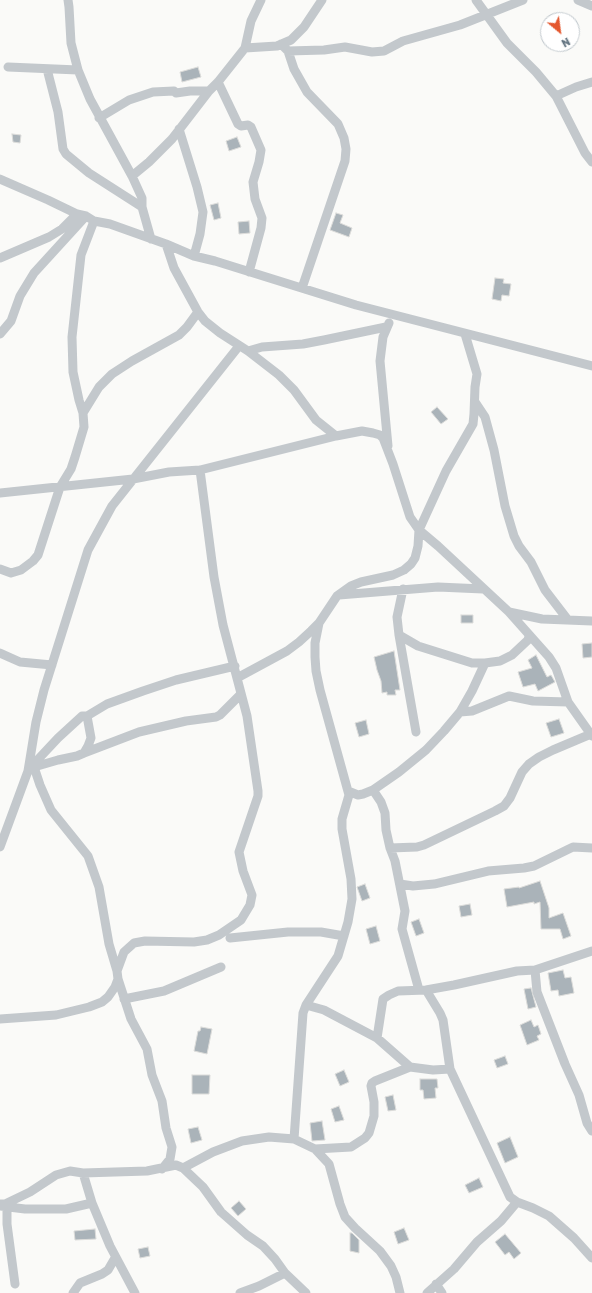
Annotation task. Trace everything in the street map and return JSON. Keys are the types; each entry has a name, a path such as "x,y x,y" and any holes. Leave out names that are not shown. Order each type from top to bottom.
{"street":[{"path":"68,0 70,7 71,43 78,70 99,118 116,145 142,198 142,207 150,239"},
{"path":"132,176 149,162 172,139 179,128 245,48 251,21 261,0"},
{"path":"245,48 277,46 292,38 304,27 322,0"},
{"path":"476,0 508,43 536,72 556,96 585,153 592,162"},
{"path":"288,51 324,50 345,47 372,52 384,51 403,41 460,25 523,0"},
{"path":"578,0 592,6"},
{"path":"281,44 288,51 294,69 307,92 338,124 344,138 346,149 345,161 302,288"},
{"path":"8,67 78,70"},
{"path":"47,69 58,112 63,149 66,154 89,174 142,207"},
{"path":"218,82 238,124 240,126 250,126 261,150 253,182 255,199 261,214 262,223 249,272"},
{"path":"556,96 592,82"},
{"path":"99,118 129,100 153,92 174,91 176,93 209,91"},
{"path":"179,128 203,212 200,234 194,256"},
{"path":"0,180 77,214 166,244 194,256 395,316 592,366"},
{"path":"0,258 49,237 62,228 77,214"},
{"path":"0,334 11,321 20,296 34,273 90,219"},
{"path":"0,569 11,572 21,570 38,555 60,487 71,469 84,427 83,412 73,372 72,337 81,255 90,219"},
{"path":"166,244 174,268 198,312 205,321 248,351 294,390 316,420 336,436"},
{"path":"83,412 99,387 112,374 179,335 198,312"},
{"path":"388,449 389,442 380,360 382,337 386,327 395,316"},
{"path":"248,351 262,347 303,344 386,327"},
{"path":"237,678 287,651 312,631 337,596 351,586 361,582 393,575 404,570 415,558 418,546 419,530 446,471 473,424 476,369 465,334"},
{"path":"0,847 32,767 36,722 44,690 88,550 112,506 239,346"},
{"path":"475,402 486,417 498,465 505,506 514,536 519,546 531,562 545,590 568,620"},
{"path":"0,493 134,479 168,472 200,470 336,436 362,431 380,435 388,449 410,517 419,530 508,612 549,657 556,668 568,702 592,735 546,753 529,764 522,772 510,798 504,806 424,845 417,847 390,848"},
{"path":"0,1019 56,1014 89,1007 108,998 115,987 124,952 134,943 145,941 186,942 206,940 219,935 241,920 250,906 251,892 243,871 239,852 258,796 258,791 251,740 235,666 223,625 214,576 200,470"},
{"path":"337,596 402,589 438,587 483,589"},
{"path":"402,589 397,617 416,732"},
{"path":"508,612 542,619 592,621"},
{"path":"294,1139 303,1013 306,1005 335,962 344,936 352,899 351,878 342,829 342,819 348,799 348,791 316,671 315,643 319,623"},
{"path":"399,635 418,646 472,663 500,661 512,655 528,640 529,636"},
{"path":"0,653 20,662 52,665"},
{"path":"348,791 358,795 373,790 420,755 444,731 460,712 485,663"},
{"path":"32,767 69,727 82,716 87,716 107,704 176,680 235,666"},
{"path":"32,767 77,756 84,752 139,732 186,721 216,717 220,715 241,694"},
{"path":"460,712 472,711 509,696 533,701 568,702"},
{"path":"84,752 91,738 87,716"},
{"path":"32,767 51,810 88,856 99,887 109,944 124,999 134,1025 147,1049 152,1075 162,1101 166,1128 172,1147 170,1159 162,1169"},
{"path":"373,790 381,802 385,813 386,830 400,884 405,911 402,929 423,990 440,1013 443,1020 450,1069 510,1197 517,1202 549,1216 574,1238 592,1258"},
{"path":"400,884 413,886 434,884 488,870 524,868 534,866 573,847 592,848"},
{"path":"230,938 288,932 321,932 344,936"},
{"path":"377,1038 384,999 398,991 423,990 454,985 517,971 535,970 592,951"},
{"path":"124,999 164,991 221,967"},
{"path":"535,970 537,992 565,1064 579,1095 586,1119 592,1130"},
{"path":"306,1005 324,1010 377,1038 410,1068"},
{"path":"315,1149 351,1147 370,1133 374,1116 372,1083 410,1068 433,1070 450,1069"},
{"path":"183,1168 213,1152 242,1141 269,1137 294,1139 315,1149 329,1164 340,1204 346,1217 355,1228 380,1251 391,1266 396,1277 400,1293"},
{"path":"2,1206 30,1192 56,1175 70,1171 83,1173 147,1171 176,1166 183,1168 203,1187 221,1212 247,1235 263,1246 285,1273 306,1293"},
{"path":"83,1173 92,1203 116,1258 135,1293"},
{"path":"427,1293 454,1269 477,1242 501,1221 517,1202"},
{"path":"2,1206 25,1209 66,1209 92,1203"},
{"path":"2,1206 7,1224 15,1284"},
{"path":"74,1293 80,1283 108,1270 116,1258"},
{"path":"240,1293 259,1286 285,1273"},
{"path":"436,1284 442,1293"}],"building":[{"path":"198,67 201,77 182,82 180,72"},
{"path":"12,134 21,135 20,143 13,142"},
{"path":"237,137 241,147 229,151 226,141"},
{"path":"218,203 221,218 214,220 210,205"},
{"path":"336,213 343,215 340,223 352,228 349,237 330,230"},
{"path":"249,221 250,233 239,234 238,222"},
{"path":"495,278 504,279 503,283 511,284 509,296 502,295 501,301 492,299"},
{"path":"437,407 448,419 441,424 431,412"},
{"path":"461,615 473,615 473,623 461,623"},
{"path":"592,643 592,657 583,658 582,644"},
{"path":"394,651 400,690 395,690 396,695 387,695 387,692 382,693 381,681 374,657"},
{"path":"536,655 547,677 551,675 555,682 538,691 535,684 523,687 518,672 532,668 528,660"},
{"path":"559,719 564,733 551,737 546,723"},
{"path":"366,720 369,734 359,737 355,723"},
{"path":"540,881 549,908 549,918 563,913 571,936 563,939 560,929 541,929 540,902 507,907 504,889 519,888"},
{"path":"365,884 370,898 362,901 357,887"},
{"path":"470,904 472,915 461,917 459,906"},
{"path":"419,919 424,933 416,936 411,922"},
{"path":"376,926 380,941 370,944 366,929"},
{"path":"563,970 565,978 571,977 574,993 559,996 558,990 551,991 548,973"},
{"path":"531,988 536,1007 528,1009 524,989"},
{"path":"531,1020 534,1027 538,1025 541,1034 537,1036 539,1040 527,1045 520,1025"},
{"path":"201,1027 212,1029 207,1054 194,1051 198,1031 200,1031"},
{"path":"505,1056 508,1064 497,1068 494,1060"},
{"path":"344,1070 349,1082 340,1086 335,1074"},
{"path":"192,1075 210,1075 209,1094 192,1094"},
{"path":"420,1079 437,1079 438,1088 435,1088 436,1098 424,1099 423,1090 420,1090"},
{"path":"393,1095 396,1110 388,1111 385,1097"},
{"path":"339,1106 344,1120 335,1122 331,1109"},
{"path":"322,1121 325,1140 312,1141 310,1123"},
{"path":"198,1127 202,1140 191,1143 188,1129"},
{"path":"510,1137 518,1157 505,1163 497,1143"},
{"path":"479,1178 483,1187 469,1193 465,1185"},
{"path":"239,1201 246,1209 238,1216 231,1208"},
{"path":"404,1228 409,1240 398,1244 394,1232"},
{"path":"95,1229 96,1239 75,1240 74,1231"},
{"path":"350,1233 352,1233 359,1240 359,1253 350,1251"},
{"path":"505,1234 521,1253 514,1259 509,1252 505,1255 495,1242"},
{"path":"148,1247 150,1256 140,1258 138,1249"}]}
